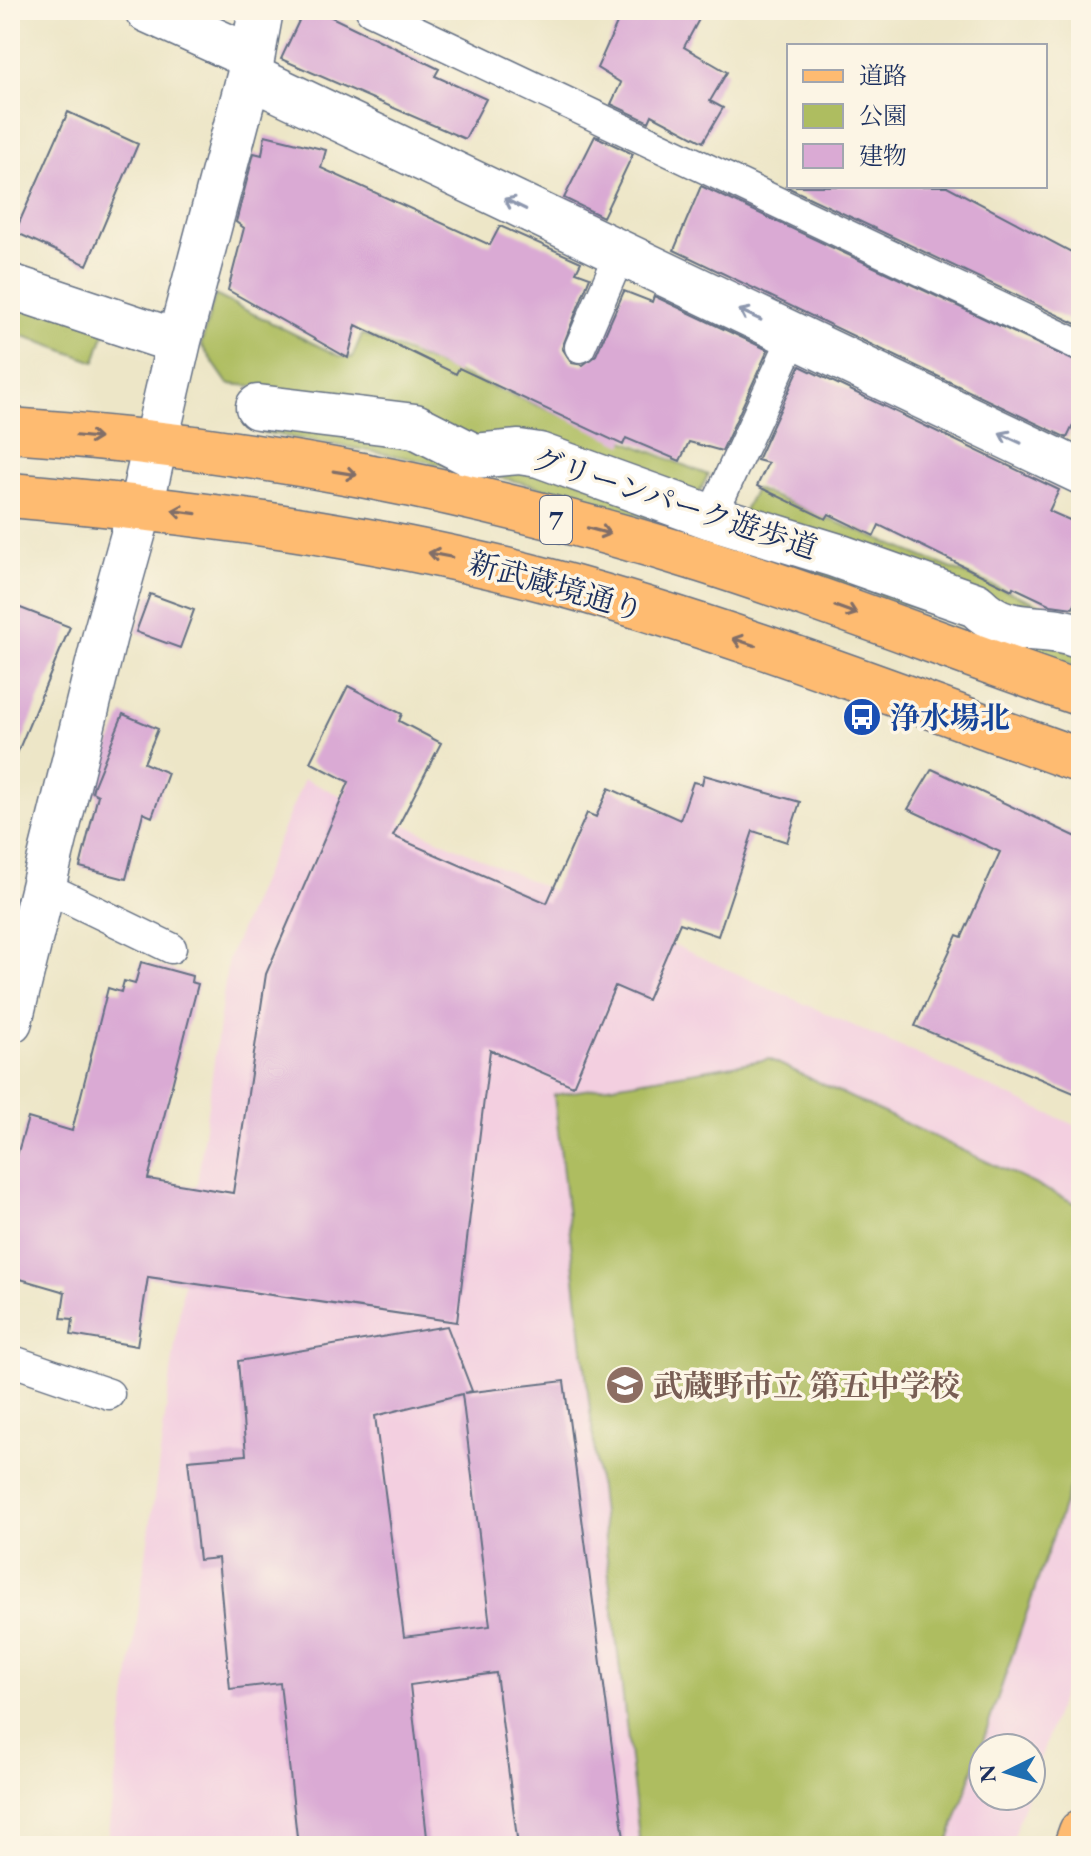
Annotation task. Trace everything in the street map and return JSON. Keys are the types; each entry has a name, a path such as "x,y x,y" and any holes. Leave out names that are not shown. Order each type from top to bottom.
{"main road":[{"name":"新武蔵境通り","path":"10,430 153,444 378,478 600,531 705,561 1081,694"},
{"name":"新武蔵境通り","path":"10,495 141,506 404,548 555,582 767,649 1081,761"},
{"path":"1076,1846 1081,1832"}],"street":[{"path":"147,10 250,67 620,254 1081,472"},
{"path":"10,1021 31,889 141,506 153,444 250,67 261,10"},
{"path":"10,286 157,335"},
{"name":"グリーンパーク遊歩道","path":"258,407 415,426 474,456 519,452 539,455 711,517 835,555 976,605 990,619 1013,628 1061,629 1081,637"}],"lane":[{"path":"371,10 1081,346"},
{"path":"580,347 620,254"},
{"path":"711,517 794,336"},
{"path":"31,889 171,948"},
{"path":"10,1360 109,1394"}],"shaded area":[{"name":"武蔵野市立 第五中学校","path":"304,779 1081,1128 1081,1641 1047,1739 1047,1732 967,1732 967,1812 1022,1812 1010,1846 106,1846 228,959"}],"green space":[{"path":"10,265 115,301 95,362 10,331"},
{"path":"215,295 339,356 352,358 362,334 708,475 695,501 265,387 228,384 201,345"},
{"path":"258,413 515,460 1081,644 1081,668 806,570 597,503 461,469 259,432"},
{"path":"755,489 1071,617 1081,628 740,518"},
{"path":"769,1059 1081,1206 1081,1454 986,1732 967,1732 967,1787 947,1846 640,1846 554,1095"}],"building":[{"path":"304,10 317,10 439,69 435,76 486,99 465,139 281,59"},
{"path":"623,10 704,10 684,47 727,72 710,101 723,108 703,142 652,115 649,122 611,104 621,83 597,68"},
{"path":"68,112 138,144 87,265 15,232"},
{"path":"265,135 326,150 321,168 490,245 500,226 581,262 576,272 590,277 562,348 572,363 583,365 596,355 624,291 652,302 654,296 768,350 722,451 689,442 680,461 626,438 623,445 459,368 456,374 356,325 348,358 228,290 244,228 236,222 254,153 262,155"},
{"path":"595,136 633,154 603,217 564,198"},
{"path":"701,186 1081,364 1081,409 1067,438 674,250"},
{"path":"789,188 951,188 1081,257 1081,326"},
{"path":"800,366 1059,490 1049,511 1081,525 1081,591 1073,608 1051,605 1013,587 1012,590 879,525 874,536 829,514 826,519 757,486 768,463 757,460"},
{"path":"150,594 194,610 180,648 136,632"},
{"path":"10,604 70,627 11,768 10,768"},
{"path":"348,686 402,714 399,721 441,743 393,836 547,903 587,813 596,817 609,788 680,820 693,782 702,784 704,775 800,802 787,842 753,831 718,936 680,923 647,1000 615,986 573,1086 490,1050 457,1322 148,1277 137,1346 71,1335 73,1319 61,1318 65,1292 10,1276 10,1179 28,1118 72,1131 108,988 121,992 124,981 135,984 141,962 192,976 191,982 198,984 148,1179 233,1193 266,974 349,782 310,762"},
{"path":"123,714 158,729 144,763 168,773 152,817 143,813 126,879 80,867 98,795 92,792"},
{"path":"932,769 1081,839 1081,1096 915,1026 957,935 962,937 1000,852 908,809"},
{"path":"447,1326 472,1391 464,1393 564,1381 625,1846 518,1846 496,1673 410,1685 428,1846 298,1846 280,1683 230,1689 218,1558 199,1560 188,1460 246,1455 238,1361","holes":["462,1394 490,1626 404,1637 375,1416"]}],"place":[{"name":"浄水場北","path":"862,717"},
{"name":"武蔵野市立 第五中学校","path":"625,1385"}]}
